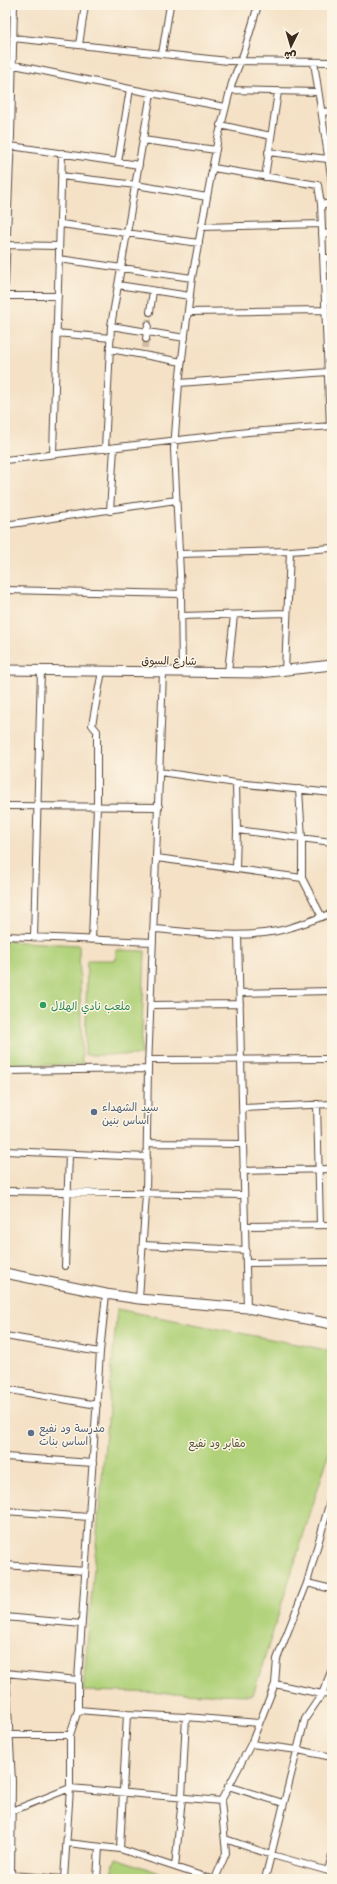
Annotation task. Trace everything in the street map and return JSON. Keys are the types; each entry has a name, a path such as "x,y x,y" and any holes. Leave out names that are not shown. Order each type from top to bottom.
{"street":[{"path":"5,284 11,146 8,127 13,64 14,5"},
{"path":"79,45 85,5"},
{"path":"162,54 170,5"},
{"path":"182,672 181,594 174,440 179,383 192,278 220,125 258,5"},
{"path":"13,38 241,61 332,62"},
{"path":"314,62 318,92 330,148 328,159 332,183"},
{"path":"5,63 226,107"},
{"path":"118,162 130,89"},
{"path":"230,90 318,92"},
{"path":"265,177 278,92"},
{"path":"105,449 111,326 151,93"},
{"path":"322,112 332,111"},
{"path":"220,125 271,136"},
{"path":"143,140 216,150"},
{"path":"11,146 139,165"},
{"path":"268,152 328,159"},
{"path":"53,454 62,153"},
{"path":"5,460 174,440 331,426 331,398 328,372 330,363 329,323 326,310 321,204 318,186 213,168"},
{"path":"62,176 136,184 207,197"},
{"path":"321,204 332,204"},
{"path":"61,224 199,242"},
{"path":"202,228 322,224"},
{"path":"322,234 332,233"},
{"path":"6,245 59,246"},
{"path":"323,258 332,258"},
{"path":"59,259 192,278"},
{"path":"118,285 153,292 190,296"},
{"path":"150,312 153,292"},
{"path":"5,296 58,296"},
{"path":"325,297 332,297"},
{"path":"188,312 326,310"},
{"path":"111,326 148,329 185,338"},
{"path":"146,339 148,329"},
{"path":"56,333 111,338"},
{"path":"144,355 145,348"},
{"path":"110,349 182,362"},
{"path":"179,383 328,372"},
{"path":"110,511 114,448"},
{"path":"5,525 110,511 176,500"},
{"path":"179,554 290,551 332,548"},
{"path":"285,671 290,551"},
{"path":"5,590 181,594"},
{"path":"181,616 287,613"},
{"path":"228,672 234,615"},
{"name":"شارع السوق","path":"5,670 228,672 285,671 332,665"},
{"path":"34,938 39,805 41,670"},
{"path":"92,940 97,806 97,731 92,725 102,671"},
{"path":"139,1299 146,1194 148,1060 159,807 163,672"},
{"path":"160,772 236,783 332,793"},
{"path":"236,783 236,869"},
{"path":"299,789 302,839 302,878 322,917"},
{"path":"5,806 39,805 159,807"},
{"path":"237,830 332,842"},
{"path":"156,858 302,878"},
{"path":"154,929 238,935 275,932 308,923 332,913"},
{"path":"238,935 247,1308"},
{"path":"5,936 153,942"},
{"path":"240,993 332,991"},
{"path":"151,1005 240,1004"},
{"path":"148,1060 241,1061 332,1059"},
{"path":"5,1070 148,1069"},
{"path":"317,1104 320,1224"},
{"path":"242,1108 332,1104"},
{"path":"147,1143 243,1144"},
{"path":"5,1151 146,1157"},
{"path":"65,1266 69,1154"},
{"path":"243,1170 332,1169"},
{"path":"5,1191 244,1195"},
{"path":"245,1226 332,1225"},
{"path":"143,1246 246,1250"},
{"path":"246,1263 332,1262"},
{"path":"5,1274 106,1294 139,1299 247,1308 332,1324"},
{"path":"78,1680 5,1674 12,1775 12,1811 8,1825 8,1877 63,1879 70,1788 70,1735 78,1710 78,1680 85,1571 100,1352 106,1294"},
{"path":"5,1336 100,1352"},
{"path":"5,1389 97,1405"},
{"path":"5,1457 93,1463"},
{"path":"215,1879 226,1853 220,1801 251,1744 275,1684 277,1659 308,1583 332,1494"},
{"path":"5,1511 89,1517"},
{"path":"5,1565 85,1571"},
{"path":"308,1583 332,1589"},
{"path":"5,1617 82,1624"},
{"path":"265,1879 306,1719 322,1694 332,1669"},
{"path":"275,1684 332,1695"},
{"path":"78,1710 259,1723"},
{"path":"120,1849 127,1714"},
{"path":"175,1867 182,1798 186,1717"},
{"path":"9,1735 70,1735"},
{"path":"251,1744 298,1750 332,1757"},
{"path":"228,1786 283,1804"},
{"path":"12,1811 70,1788 220,1801"},
{"path":"225,1839 272,1855 330,1871 332,1855"},
{"path":"66,1843 120,1849 211,1879"},
{"path":"97,1879 99,1847"}],"green space":[{"name":"ملعب نادي الهلال","path":"5,941 79,945 82,1065 5,1065"},
{"path":"116,950 145,951 141,1055 85,1055 87,960 116,960"},
{"name":"مقابر ود نفيع","path":"117,1309 332,1351 332,1444 253,1695 83,1691"},
{"path":"116,1858 177,1879 109,1879"}],"tunnel":[{"path":"148,325 150,312"},
{"path":"145,348 146,339"}],"place":[{"name":"ملعب نادي الهلال","path":"43,1005"},
{"name":"سيد الشهداء اساس بنين","path":"94,1112"},
{"name":"مدرسة ود نفيع اساس بنات","path":"31,1433"}]}
